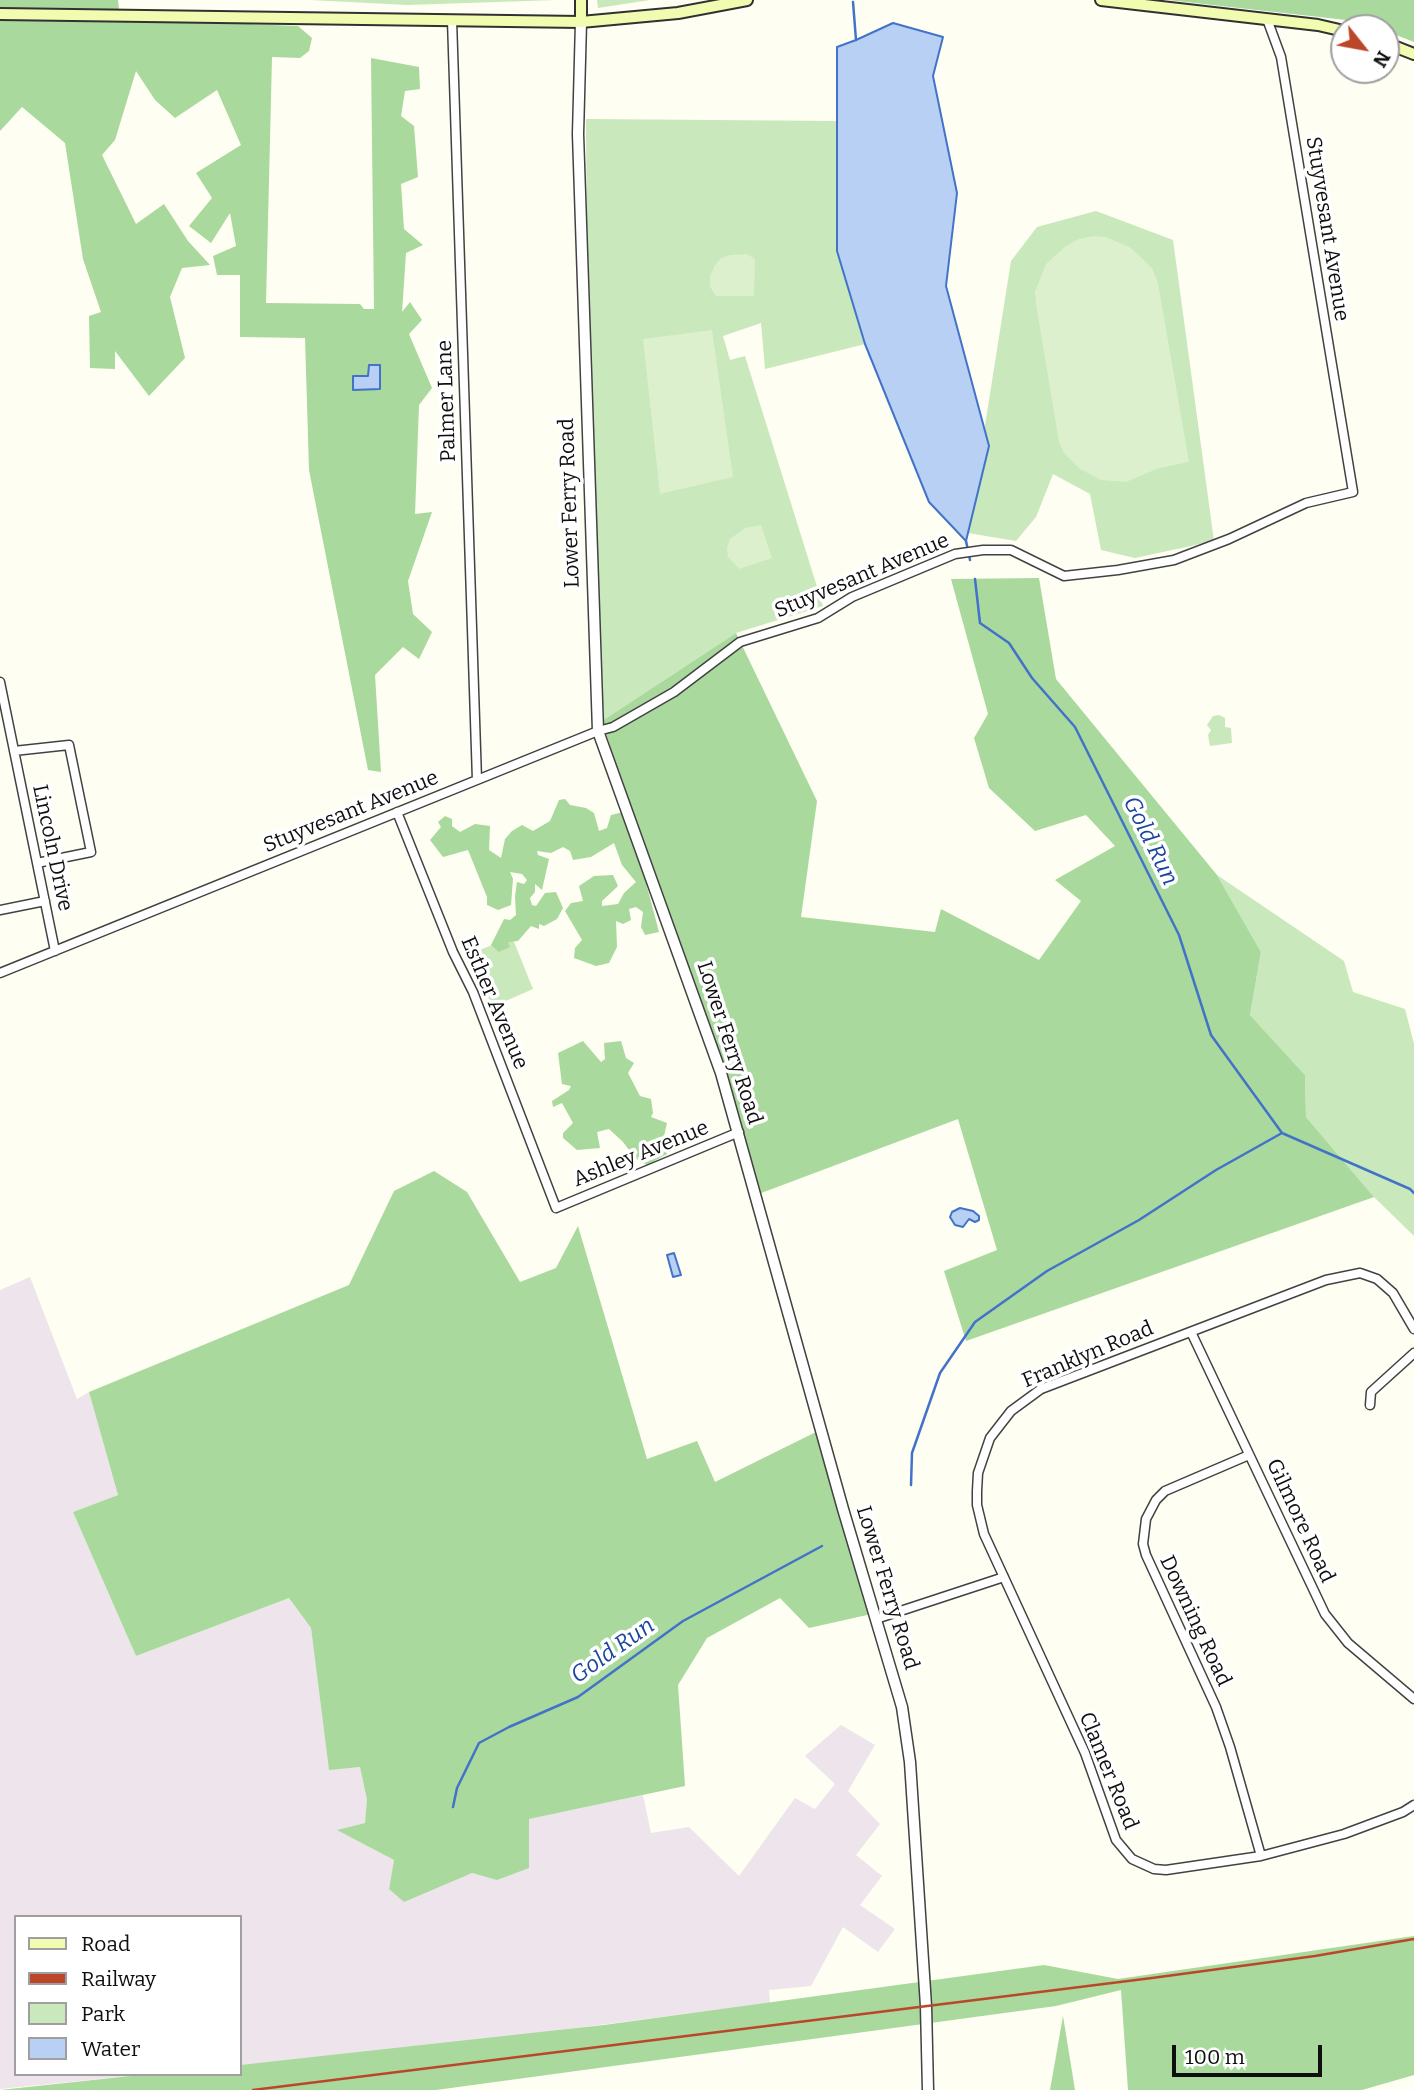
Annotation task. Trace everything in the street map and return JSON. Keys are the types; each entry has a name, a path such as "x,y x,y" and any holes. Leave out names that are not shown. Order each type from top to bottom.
{"main road":[{"name":"Lower Ferry Road","path":"581,0 581,22"},
{"path":"0,14 581,22 678,13 747,0"},
{"path":"1101,0 1330,29"}],"street":[{"name":"Stuyvesant Avenue","path":"0,973 613,727 674,691 740,642 818,618 852,597 955,554 1012,550 1064,576 1118,570 1174,560 1229,539 1306,503 1353,492 1281,57 1267,19"},
{"name":"Palmer Lane","path":"452,20 477,780"},
{"name":"Lower Ferry Road","path":"581,22 578,134 598,731 703,1021 739,1132 839,1497 902,1707 910,1762 926,2006 928,2090"},
{"name":"Lincoln Drive","path":"0,681 55,951"},
{"path":"15,751 69,745 78,785 91,852 37,863"},
{"name":"Esther Avenue","path":"397,812 453,952 473,992 556,1208"},
{"path":"0,910 45,901"},
{"name":"Ashley Avenue","path":"556,1208 739,1132"},
{"name":"Franklyn Road","path":"1004,1577 980,1523 976,1491 983,1455 999,1424 1011,1411 1041,1390 1326,1280 1350,1274 1360,1273 1377,1279 1393,1293 1414,1329"},
{"name":"Gilmore Road","path":"1191,1332 1325,1614 1348,1643 1414,1699"},
{"path":"1370,1405 1371,1392 1414,1353"},
{"name":"Downing Road","path":"1249,1455 1165,1491 1156,1500 1146,1519 1143,1544 1226,1734 1261,1856"},
{"path":"876,1619 1004,1577"},
{"name":"Clamer Road","path":"1004,1577 1085,1753 1112,1830 1123,1850 1143,1865 1166,1870 1261,1856 1344,1834 1403,1812 1414,1805"}],"shaded area":[{"path":"30,1277 77,1399 89,1392 118,1495 73,1512 136,1656 289,1598 311,1628 329,1769 360,1767 367,1800 366,1823 338,1830 394,1860 389,1889 472,1873 498,1880 528,1819 643,1795 651,1833 689,1827 739,1876 795,1798 815,1809 835,1784 805,1756 841,1725 875,1745 848,1791 880,1824 856,1855 882,1876 860,1905 895,1929 878,1952 843,1927 811,1986 769,1990 770,2003 452,2044 242,2065 242,1915 14,1915 14,2076 129,2076 0,2089 0,1290"}],"green space":[{"path":"0,0 118,0 120,19 298,26 312,38 309,51 300,58 272,57 266,303 360,304 364,309 374,309 371,58 419,67 420,89 405,91 401,116 414,126 418,177 401,184 404,229 423,245 406,253 402,312 410,302 422,320 409,334 432,388 419,405 415,514 432,512 408,581 413,614 432,632 419,659 403,647 375,675 381,772 368,770 309,470 305,338 240,337 240,275 217,275 213,256 236,246 230,213 211,243 189,226 212,198 196,173 241,145 217,90 175,118 155,100 136,71 115,140 102,155 136,224 164,204 188,241 210,265 182,268 170,297 185,358 149,396 115,351 115,369 90,368 89,316 101,312 83,259 65,143 22,107 0,131"},
{"path":"311,0 556,0 407,5"},
{"path":"597,0 650,0 598,8"},
{"path":"1168,0 1414,0 1414,42 1400,36 1400,14 1330,14 1330,18"},
{"path":"586,119 837,121 837,251 865,344 765,369 761,323 723,336 730,360 745,356 823,606 736,633 602,721 589,573"},
{"path":"1096,211 1173,240 1214,541 1135,558 1101,550 1090,494 1053,474 1036,517 1016,541 968,533 1011,261 1037,227"},
{"path":"1093,236 1106,237 1131,248 1152,268 1158,283 1189,462 1159,468 1126,482 1101,480 1080,469 1064,453 1059,442 1036,304 1035,292 1046,264 1066,246"},
{"path":"747,254 755,259 754,296 716,296 710,287 710,276 715,265 721,258"},
{"path":"712,330 733,477 660,494 643,339"},
{"path":"761,525 772,558 739,569 728,557 730,539 745,528"},
{"path":"1039,578 1056,679 1217,875 1261,952 1250,1015 1305,1075 1306,1117 1374,1197 966,1341 944,1271 997,1250 958,1119 756,1195 602,721 736,633 817,801 801,917 935,932 941,909 1039,960 1081,901 1055,880 1115,846 1086,815 1035,831 989,788 974,738 988,714 951,579"},
{"path":"1213,716 1225,718 1225,727 1231,728 1232,743 1210,746 1208,735 1211,730 1207,725"},
{"path":"565,799 570,805 586,808 594,813 599,831 607,828 611,815 627,811 659,932 645,935 641,927 643,912 636,907 629,909 631,920 623,924 616,921 617,947 609,963 596,966 574,958 575,948 582,940 565,911 571,903 583,901 579,886 594,876 613,875 618,886 602,901 602,906 618,904 624,893 636,882 622,865 614,843 591,857 573,860 570,851 563,847 551,853 537,851 538,855 549,859 542,890 535,884 535,892 530,898 532,905 536,906 545,893 556,892 563,908 557,919 544,926 539,924 539,929 531,926 518,941 508,942 510,947 499,952 491,945 504,919 510,920 516,915 517,882 524,884 527,880 522,874 510,872 513,879 511,905 498,910 487,905 487,897 468,850 443,857 430,840 441,827 438,822 445,816 452,819 452,826 460,832 475,824 490,826 489,850 501,858 505,839 512,831 522,825 533,831 550,821 559,800"},
{"path":"1217,875 1344,961 1353,992 1405,1009 1414,1044 1414,1236 1374,1197 1306,1117 1305,1075 1250,1015 1261,952"},
{"path":"512,937 533,989 492,1007 470,954"},
{"path":"583,1041 601,1062 605,1059 604,1043 621,1041 626,1058 634,1063 628,1073 640,1096 651,1099 651,1117 667,1123 664,1136 667,1154 647,1165 636,1159 609,1129 597,1132 600,1148 577,1150 563,1138 563,1133 573,1123 562,1103 553,1107 552,1101 571,1086 562,1084 558,1053"},
{"path":"434,1171 467,1192 520,1282 556,1268 578,1226 647,1459 697,1441 715,1482 818,1431 876,1613 809,1628 780,1598 707,1638 678,1685 685,1786 529,1819 529,1868 497,1880 472,1873 404,1902 389,1889 394,1860 337,1830 365,1823 367,1800 360,1767 329,1770 311,1628 289,1598 136,1656 73,1512 118,1495 89,1392 349,1285 394,1191"},
{"path":"1414,1936 1414,2075 1362,2090 1128,2090 1121,1990 1056,2006 436,2090 0,2090 130,2076 242,2076 242,2065 604,2025 1044,1965 1118,1979"},
{"path":"1063,2016 1075,2090 1050,2090"}],"water":[{"path":"893,23 943,37 933,76 957,193 946,286 989,446 966,541 929,502 865,344 837,251 837,47"},
{"path":"369,365 380,365 380,389 353,390 353,376 368,376"},
{"path":"960,1208 973,1211 979,1216 979,1220 975,1222 969,1219 963,1227 955,1225 950,1217 952,1212"},
{"path":"674,1253 681,1275 673,1277 667,1255"}],"waterway":[{"path":"853,2 856,40"},
{"name":"Gold Run","path":"966,541 970,560"},
{"name":"Gold Run","path":"975,579 980,623 1009,643 1032,678 1075,727 1179,935 1211,1035 1282,1133 1414,1193"},
{"name":"Gold Run","path":"911,1485 912,1453 940,1373 975,1322 1047,1271 1139,1220 1216,1170 1282,1133"},
{"name":"Gold Run","path":"453,1807 457,1788 479,1743 578,1697 683,1621 822,1546"}],"railway":[{"path":"253,2090 1152,1978 1315,1956 1414,1939"}]}
